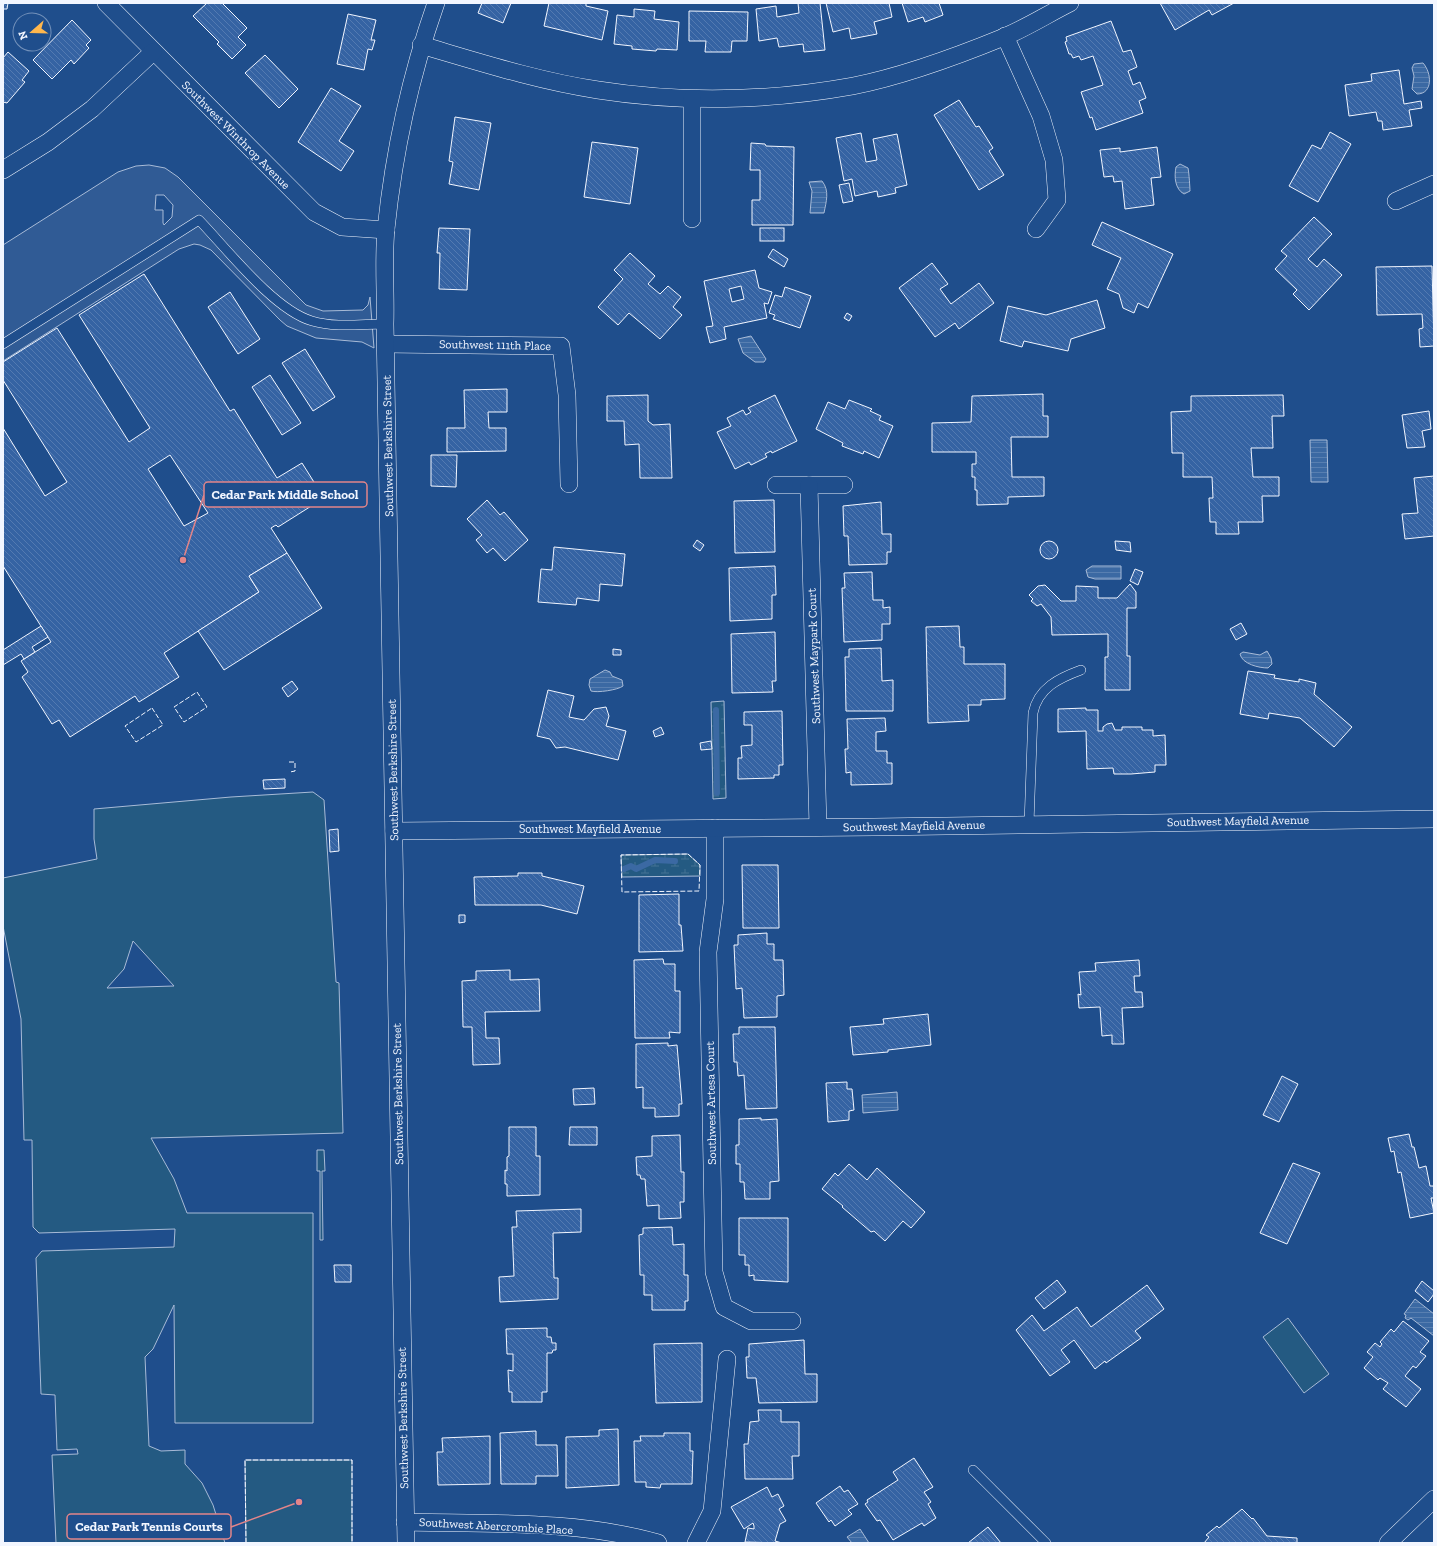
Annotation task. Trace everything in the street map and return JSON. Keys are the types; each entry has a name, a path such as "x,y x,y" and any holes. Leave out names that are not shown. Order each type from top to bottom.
{"street":[{"name":"Southwest Winthrop Avenue","path":"106,3 153,52 314,212 342,227 386,230"},
{"name":"Southwest Berkshire Street","path":"406,1543 386,344 386,230 397,143 421,45 436,3"},
{"path":"421,45 527,76 598,90 692,99 777,95 853,86 923,67 1005,36 1070,3"},
{"path":"1005,36 1041,116 1054,160 1057,200 1036,229"},
{"path":"3,170 48,142 92,109 153,52"},
{"path":"692,99 692,219"},
{"path":"1396,201 1434,184"},
{"name":"Southwest 111th Place","path":"386,344 561,346 567,395 569,484"},
{"path":"776,485 844,485"},
{"name":"Southwest Maypark Court","path":"809,485 818,827"},
{"name":"Southwest Mayfield Avenue","path":"394,831 1434,819"},
{"name":"Southwest Artesa Court","path":"715,828 715,900 708,952 714,1272 724,1307 751,1321 792,1321"},
{"path":"696,1543 712,1512 726,1359"},
{"path":"1388,1543 1434,1499"},
{"name":"Southwest Abercrombie Place","path":"405,1522 546,1525 635,1537 658,1543"}],"lane":[{"path":"3,344 199,220 262,286 294,313 312,321 330,324 386,324"},
{"path":"1029,824 1033,713 1035,702 1047,688 1059,678 1081,670"},
{"path":"973,1470 1046,1543"}],"green space":[{"path":"724,701 726,798 713,799 711,702"},
{"path":"313,792 324,800 336,982 339,983 343,1133 151,1138 174,1179 187,1213 313,1213 313,1423 175,1423 174,1305 153,1349 145,1357 149,1446 161,1451 185,1450 185,1464 202,1483 213,1505 225,1543 56,1543 52,1455 78,1454 77,1449 57,1450 55,1395 41,1394 36,1258 42,1251 174,1247 175,1229 39,1233 33,1227 32,1140 24,1140 21,1019 3,926 3,878 97,859 94,839 94,809 231,797","holes":["133,941 174,986 107,988 124,969"]},
{"path":"688,854 700,865 700,876 622,877 621,855"},
{"path":"317,1150 324,1150 325,1171 322,1171 323,1240 320,1240 320,1171 317,1171"},
{"path":"1288,1318 1329,1374 1304,1393 1263,1337"},
{"path":"245,1460 352,1460 352,1543 246,1543"}],"shaded area":[{"path":"1423,63 1428,72 1429,82 1426,91 1417,94 1412,89 1414,76 1412,68 1414,64"},
{"path":"1180,164 1188,168 1190,191 1184,194 1177,186 1175,179 1176,167"},
{"path":"149,165 165,168 178,177 306,305 323,311 363,310 368,305 370,297 374,348 362,342 316,338 287,326 211,250 194,244 179,249 3,361 3,245 118,172 136,166","holes":["156,195 164,195 173,205 172,217 164,225 163,210 155,210"]},
{"path":"822,181 827,193 824,213 810,213 812,191 809,182"},
{"path":"751,336 766,359 764,362 755,362 743,353 738,339"},
{"path":"1310,440 1327,440 1328,482 1311,482"},
{"path":"1092,566 1121,566 1121,579 1095,579 1088,577 1086,570"},
{"path":"1267,651 1271,658 1272,664 1268,668 1247,663 1240,654 1243,652 1260,655"},
{"path":"605,670 610,672 612,676 622,680 623,686 607,691 591,691 589,685 590,679"},
{"path":"897,1092 898,1110 863,1113 862,1095"},
{"path":"1415,1299 1434,1314 1434,1336 1411,1318 1408,1320 1405,1318 1406,1315 1404,1314"},
{"path":"860,1529 869,1543 852,1543 847,1537"}],"building":[{"path":"3,3 8,3 7,9 3,9"},
{"path":"207,3 222,3 247,28 238,37 246,45 232,59 217,44 219,42 193,16"},
{"path":"482,3 511,3 503,23 478,13"},
{"path":"549,3 586,3 586,6 608,11 602,40 544,26"},
{"path":"798,3 820,3 825,50 804,52 803,44 779,47 777,38 759,41 756,9 776,6 777,17 799,13"},
{"path":"826,3 889,3 892,17 874,22 877,34 851,39 849,28 833,32"},
{"path":"902,3 939,3 943,15 925,22 923,17 908,22"},
{"path":"1160,3 1234,3 1212,15 1209,10 1175,30"},
{"path":"634,9 655,11 654,19 679,22 677,50 657,49 656,51 632,49 632,46 614,44 617,15 634,17"},
{"path":"689,11 748,12 747,41 732,41 731,52 705,52 706,41 689,41"},
{"path":"348,14 376,20 371,40 375,40 372,50 368,49 364,70 337,64"},
{"path":"72,20 91,40 86,45 89,48 74,64 71,60 52,79 33,60 41,52 52,52 52,41"},
{"path":"1111,21 1123,52 1131,50 1137,67 1128,71 1133,85 1140,82 1146,98 1139,101 1143,113 1096,130 1081,92 1103,85 1093,56 1081,60 1079,56 1073,58 1071,54 1069,54 1065,42 1067,41 1066,37"},
{"path":"8,52 29,71 22,80 25,82 7,103 3,102 3,58"},
{"path":"265,55 298,89 279,108 245,73"},
{"path":"1399,70 1404,104 1421,101 1422,108 1409,110 1412,126 1383,130 1382,121 1378,121 1376,112 1349,116 1345,85 1372,81 1371,74"},
{"path":"331,88 361,106 339,141 354,151 341,171 298,142"},
{"path":"959,100 976,127 979,126 993,148 989,151 1004,175 979,190 934,115"},
{"path":"455,117 491,123 479,190 449,184 453,162 449,161"},
{"path":"1330,132 1351,144 1318,202 1289,186 1312,145 1321,149"},
{"path":"861,133 866,162 877,160 873,139 897,134 907,185 895,188 896,193 878,197 877,191 855,196 852,179 844,181 836,138"},
{"path":"592,142 638,148 630,204 584,197"},
{"path":"751,143 765,144 766,146 794,147 793,225 752,225 752,200 760,200 760,170 750,170"},
{"path":"1157,147 1161,177 1151,178 1154,205 1125,209 1122,181 1114,182 1113,176 1104,177 1100,150 1120,148 1120,152"},
{"path":"849,183 853,201 843,203 839,185"},
{"path":"1314,217 1332,234 1308,259 1317,267 1324,259 1342,275 1309,310 1293,294 1297,290 1275,269 1287,256 1281,251"},
{"path":"1102,222 1173,254 1148,308 1138,303 1134,313 1123,308 1119,294 1107,289 1121,258 1092,245"},
{"path":"439,228 470,229 467,290 439,289 440,253 437,253"},
{"path":"760,228 784,228 784,241 760,241"},
{"path":"773,249 788,259 784,267 768,257"},
{"path":"630,253 655,276 648,284 660,294 668,286 681,297 673,307 682,315 660,339 629,313 618,325 598,307 623,279 614,270"},
{"path":"932,263 948,284 940,289 951,304 979,283 994,303 959,329 955,323 935,337 899,288"},
{"path":"1432,266 1434,346 1420,347 1419,329 1423,328 1422,314 1377,315 1376,267"},
{"path":"755,270 759,288 772,292 768,304 764,303 767,318 724,327 726,339 710,343 706,327 713,326 704,281","holes":["741,286 744,299 732,302 729,289"]},
{"path":"144,274 230,411 234,409 277,478 302,463 324,498 278,527 276,525 271,528 287,553 249,576 259,592 164,653 179,677 139,702 135,696 70,737 59,720 52,724 22,677 28,672 21,661 51,642 3,566 3,428 45,496 67,482 3,380 3,362 57,328 129,442 150,428 79,315","holes":["170,455 208,513 184,526 148,469"]},
{"path":"785,287 811,296 800,328 773,319 775,315 769,313 775,295 782,297"},
{"path":"230,292 260,339 238,354 208,307"},
{"path":"1097,300 1105,328 1071,339 1068,351 1024,341 1022,347 1000,341 1008,306 1046,315"},
{"path":"847,313 852,316 849,321 844,318"},
{"path":"305,349 335,397 313,411 282,363"},
{"path":"270,375 301,423 282,435 252,387"},
{"path":"507,389 507,412 488,412 489,428 506,428 506,451 447,452 447,428 465,428 464,390"},
{"path":"1043,394 1043,416 1048,416 1048,437 1011,437 1012,477 1044,477 1044,496 1008,497 1008,504 977,505 975,477 972,477 972,464 976,464 976,452 932,452 932,423 971,422 972,396"},
{"path":"648,395 648,421 653,425 670,424 672,478 640,478 639,444 625,445 624,421 607,421 607,396"},
{"path":"775,395 797,441 772,453 771,451 765,454 767,457 751,465 749,462 735,469 717,432 731,426 727,418 743,410 746,415 751,412 748,408"},
{"path":"1283,395 1284,416 1272,416 1273,448 1251,448 1253,477 1279,477 1279,496 1262,496 1263,522 1238,522 1239,534 1216,534 1216,522 1210,522 1209,498 1213,498 1212,477 1183,477 1183,453 1172,453 1171,412 1191,411 1191,396"},
{"path":"849,400 872,409 870,411 881,416 879,420 893,426 879,458 864,451 863,454 842,446 843,443 816,429 828,402 845,409"},
{"path":"1429,411 1431,429 1422,431 1425,447 1407,448 1402,415"},
{"path":"431,455 457,455 456,487 431,486"},
{"path":"1434,476 1434,536 1405,539 1402,514 1418,513 1414,478"},
{"path":"487,500 500,515 504,512 528,540 505,561 493,548 487,553 476,540 482,535 467,519"},
{"path":"774,500 775,552 735,553 734,501"},
{"path":"881,502 882,534 891,534 891,552 887,552 887,564 849,565 848,536 844,536 843,506"},
{"path":"697,540 704,545 700,551 693,546"},
{"path":"1049,541 1055,544 1058,550 1055,556 1049,559 1043,556 1040,550 1043,544"},
{"path":"1115,541 1130,542 1131,552 1116,550"},
{"path":"554,547 625,554 622,586 600,584 599,601 577,598 576,605 538,602 541,569 552,570"},
{"path":"287,553 322,608 224,670 198,631 259,592 249,576"},
{"path":"775,566 776,595 772,595 772,619 730,621 729,568"},
{"path":"1135,569 1143,572 1138,585 1130,581"},
{"path":"872,572 873,600 883,600 883,608 890,607 890,624 882,624 882,640 844,642 842,588 845,588 844,573"},
{"path":"1130,584 1136,592 1136,608 1127,608 1127,656 1130,656 1130,690 1105,690 1105,657 1108,657 1108,634 1052,635 1051,617 1041,604 1037,606 1031,601 1033,599 1029,595 1038,586 1045,585 1061,601 1076,601 1076,586 1098,587 1098,598 1117,598"},
{"path":"1241,623 1247,634 1236,640 1230,629"},
{"path":"41,626 48,637 32,647 35,652 24,659 21,654 3,665 3,650"},
{"path":"959,626 960,647 964,647 964,664 1005,664 1005,699 981,700 981,705 968,705 969,721 928,723 926,627"},
{"path":"775,632 776,681 772,681 773,692 732,693 731,634"},
{"path":"881,648 882,681 893,680 893,711 846,711 845,657 849,657 849,649"},
{"path":"613,649 621,650 621,655 613,655"},
{"path":"1248,671 1275,675 1274,678 1299,682 1299,679 1316,683 1314,694 1352,727 1334,747 1300,718 1269,713 1268,719 1240,714"},
{"path":"292,681 298,689 288,697 282,688"},
{"path":"548,690 574,696 569,717 584,720 594,709 606,707 609,716 606,726 626,731 618,760 565,747 556,748 550,739 537,736"},
{"path":"1086,708 1086,710 1098,710 1098,731 1103,731 1103,727 1112,723 1115,730 1122,730 1122,727 1142,727 1142,730 1153,730 1153,736 1165,735 1166,765 1155,765 1155,772 1131,774 1114,774 1113,768 1087,769 1086,731 1058,732 1058,709"},
{"path":"782,711 783,765 779,765 779,775 774,775 774,778 738,779 738,758 742,758 741,746 752,745 752,725 744,725 744,712"},
{"path":"885,718 886,731 876,732 876,751 887,751 887,763 892,763 892,784 851,785 851,772 846,773 845,749 848,749 847,719"},
{"path":"661,727 664,734 655,737 653,731"},
{"path":"711,741 712,749 701,750 700,743"},
{"path":"285,779 285,788 264,789 263,780"},
{"path":"338,829 339,851 330,852 329,830"},
{"path":"742,865 778,865 779,928 743,928"},
{"path":"518,873 542,873 542,876 584,886 577,914 541,905 475,905 474,877 518,876"},
{"path":"679,894 679,925 681,925 683,951 639,952 639,895"},
{"path":"459,915 465,915 465,922 459,923"},
{"path":"767,933 767,944 774,944 774,960 783,960 784,995 777,996 777,1017 744,1018 742,988 736,989 734,945 738,945 738,935"},
{"path":"663,959 664,964 675,964 675,991 680,991 680,1033 669,1032 670,1038 635,1038 634,960"},
{"path":"1139,960 1140,976 1134,976 1135,992 1142,992 1143,1007 1122,1008 1124,1044 1112,1044 1112,1035 1102,1036 1100,1007 1079,1008 1078,994 1081,995 1079,972 1096,971 1095,963"},
{"path":"510,970 510,980 539,979 540,1011 485,1012 486,1038 499,1038 500,1064 473,1065 472,1027 463,1027 462,981 476,980 476,971"},
{"path":"928,1014 931,1045 888,1050 888,1052 853,1055 850,1027 884,1024 883,1019"},
{"path":"739,1027 775,1027 777,1108 746,1109 744,1075 738,1076 737,1062 734,1062 733,1034 739,1034"},
{"path":"668,1043 668,1046 677,1045 682,1104 679,1104 679,1116 655,1117 655,1108 643,1108 643,1087 636,1088 636,1044"},
{"path":"1282,1076 1298,1084 1279,1122 1263,1115"},
{"path":"847,1082 847,1089 852,1089 854,1110 849,1111 849,1120 828,1122 826,1083"},
{"path":"594,1088 595,1104 574,1105 573,1089"},
{"path":"761,1118 761,1120 777,1119 779,1181 770,1182 770,1199 745,1199 744,1182 740,1182 740,1164 736,1164 736,1145 739,1145 739,1119"},
{"path":"509,1127 536,1127 536,1156 540,1156 540,1195 507,1196 505,1170 507,1171 507,1157 509,1156"},
{"path":"570,1127 597,1127 597,1145 569,1145"},
{"path":"1409,1134 1419,1168 1426,1166 1430,1186 1434,1186 1434,1198 1431,1198 1434,1213 1410,1218 1401,1172 1398,1173 1394,1151 1391,1152 1388,1138"},
{"path":"680,1135 681,1172 684,1172 684,1202 680,1202 681,1218 659,1219 659,1205 647,1206 645,1179 641,1179 640,1175 637,1175 636,1157 652,1156 652,1136"},
{"path":"1293,1163 1320,1173 1287,1244 1260,1233"},
{"path":"849,1164 867,1180 877,1168 925,1212 911,1228 903,1221 885,1241 874,1231 871,1232 822,1189 835,1173 838,1176"},
{"path":"581,1209 581,1232 553,1233 554,1278 558,1278 558,1299 500,1302 499,1277 514,1276 512,1227 517,1227 516,1211"},
{"path":"739,1218 788,1218 788,1282 754,1280 754,1275 749,1276 749,1265 745,1265 745,1255 739,1255"},
{"path":"672,1227 673,1245 684,1244 684,1275 688,1275 688,1301 685,1301 685,1310 652,1310 652,1295 644,1295 644,1275 640,1275 639,1235 643,1234 643,1228"},
{"path":"334,1265 351,1265 351,1282 335,1282"},
{"path":"1057,1280 1066,1292 1044,1309 1035,1298"},
{"path":"1422,1281 1434,1291 1434,1294 1428,1302 1415,1291"},
{"path":"1147,1285 1164,1309 1135,1331 1141,1338 1095,1369 1074,1340 1061,1350 1070,1362 1050,1376 1016,1330 1032,1315 1044,1331 1077,1307 1091,1327"},
{"path":"1403,1321 1429,1341 1420,1352 1426,1356 1416,1368 1413,1366 1405,1376 1421,1389 1406,1407 1383,1389 1388,1383 1380,1378 1378,1380 1364,1368 1373,1357 1367,1352 1375,1343 1380,1347 1382,1344 1380,1342 1391,1329 1394,1332"},
{"path":"547,1328 547,1337 551,1337 552,1343 556,1343 556,1350 553,1350 552,1353 547,1353 547,1392 542,1392 542,1402 512,1402 512,1392 509,1392 508,1370 513,1371 513,1354 507,1354 506,1329"},
{"path":"804,1340 805,1374 817,1374 817,1402 759,1403 756,1378 747,1378 746,1357 749,1357 749,1344"},
{"path":"702,1343 702,1402 656,1403 654,1344"},
{"path":"758,1410 781,1410 781,1422 799,1422 799,1456 792,1456 793,1479 745,1479 744,1444 748,1444 750,1422 759,1421"},
{"path":"618,1429 619,1485 566,1488 566,1437 599,1436 599,1430"},
{"path":"536,1431 536,1445 557,1445 558,1476 536,1476 536,1484 501,1484 500,1433"},
{"path":"664,1433 690,1433 690,1451 693,1451 692,1484 661,1484 660,1488 646,1487 646,1482 635,1482 634,1441 641,1441 640,1436 664,1436"},
{"path":"490,1436 490,1484 438,1485 437,1452 443,1452 442,1438"},
{"path":"914,1458 933,1487 924,1492 931,1502 928,1504 936,1518 924,1526 922,1523 893,1540 880,1520 877,1521 865,1504 868,1502 867,1500 898,1480 893,1472"},
{"path":"840,1486 844,1492 848,1490 858,1504 848,1510 852,1514 835,1526 831,1520 829,1522 816,1503"},
{"path":"767,1487 772,1497 778,1494 784,1506 779,1509 786,1521 780,1524 775,1541 782,1543 745,1542 748,1528 754,1529 753,1523 744,1529 731,1507"},
{"path":"1242,1509 1252,1519 1253,1518 1267,1536 1297,1538 1297,1543 1204,1543 1209,1537 1206,1535 1217,1526 1219,1528"},
{"path":"988,1527 1001,1543 968,1543"}],"waterway":[{"path":"716,710 717,793"},
{"path":"624,869 631,866 636,869 655,860 675,861"}],"fence":[{"path":"197,692 207,707 184,722 174,707 197,692"},
{"path":"152,708 163,725 136,742 125,726 152,708"},
{"path":"289,762 295,762 295,771 290,772"},
{"path":"688,854 700,865 699,891 622,892 621,855 688,854"},
{"path":"246,1543 245,1460 352,1460 352,1543"}],"place":[{"name":"Cedar Park Middle School","path":"183,560"},
{"name":"Cedar Park Tennis Courts","path":"299,1502"}]}
